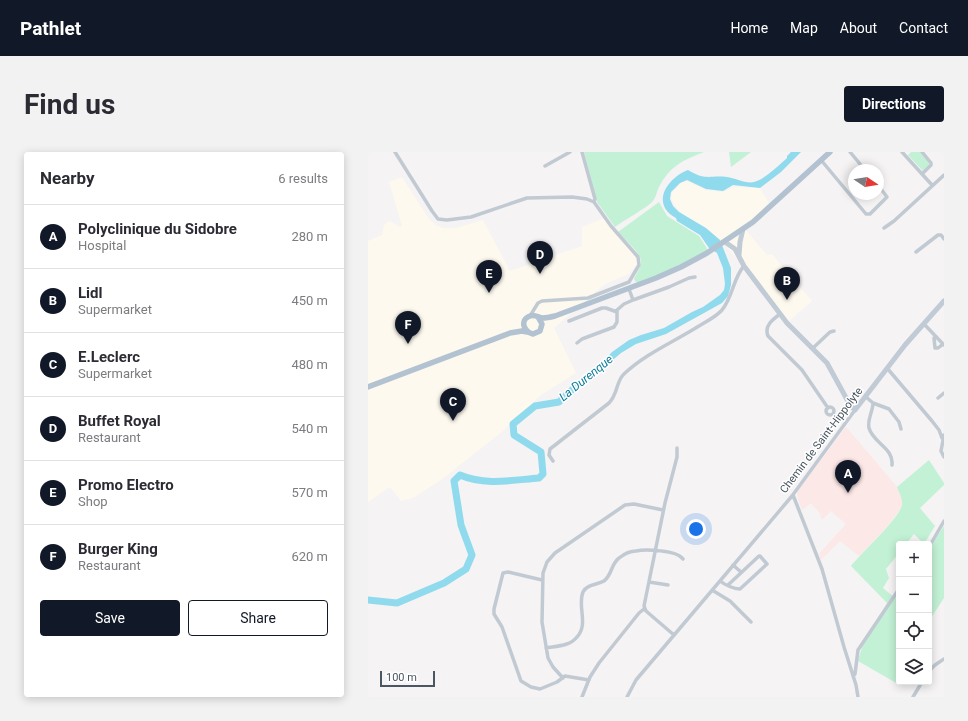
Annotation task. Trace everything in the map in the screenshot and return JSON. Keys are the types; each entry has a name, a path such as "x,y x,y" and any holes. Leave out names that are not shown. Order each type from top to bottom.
{"main road":[{"path":"510,333 524,323 526,318 530,316 542,318 555,316 669,273 707,253 744,229 830,152"},
{"path":"368,387 510,333 522,331 535,334 540,331 547,321 555,316"},
{"path":"538,317 542,321 542,327"},
{"path":"524,323 524,328 527,332"}],"street":[{"path":"395,152 432,211 440,220 455,220 531,198 577,197 594,202 637,255 639,262 632,279 629,282 588,298 542,301 530,316"},
{"path":"545,166 570,152"},
{"path":"582,152 595,199 594,202"},
{"path":"850,152 860,164"},
{"path":"922,152 931,163 931,166 922,174"},
{"path":"905,153 932,186"},
{"path":"821,160 848,192"},
{"path":"884,228 894,221 944,175"},
{"path":"854,200 866,214 870,214 884,200"},
{"path":"739,256 740,242 744,229"},
{"path":"916,252 938,235 941,235 944,239"},
{"path":"724,242 735,249 744,266 791,328 827,363 850,405 855,410"},
{"path":"553,461 549,455 550,449 610,403 616,395 620,379 624,374 645,358 712,318 721,311 744,266"},
{"path":"577,343 582,339 614,327 617,322 616,312 622,305 689,278 695,278"},
{"path":"629,289 633,300"},
{"name":"Chemin de Saint-Hippolyte","path":"627,697 636,680 793,494 887,368 943,304"},
{"path":"537,306 538,317"},
{"path":"568,321 602,308 616,312"},
{"path":"780,314 768,324 766,331 768,336 802,370 828,408"},
{"path":"924,324 943,344 938,348 935,348 934,338 936,337"},
{"path":"813,348 830,332 834,331"},
{"path":"887,368 939,430 943,437 941,451 944,457"},
{"path":"938,398 944,393"},
{"path":"866,396 874,403 889,409 899,422 901,429"},
{"path":"874,403 868,427 880,444 892,456 892,465"},
{"path":"939,430 944,432"},
{"path":"582,697 598,663 639,613 644,609 655,551 677,457 677,448"},
{"path":"793,494 822,569 858,697"},
{"path":"563,678 548,658 546,648 542,622 542,580 545,566 552,556 628,504 664,510"},
{"path":"932,542 944,521"},
{"path":"546,648 567,644 578,636 583,625 583,592 587,587 602,582 608,577 615,563 626,553 635,551 655,551 678,554 683,558"},
{"path":"720,581 728,585 737,589 740,589 767,564 759,556 728,585"},
{"path":"733,565 740,573"},
{"path":"542,580 508,572 503,573 494,614 502,627 521,681 531,687 540,689 557,682 566,676 589,680"},
{"path":"649,582 668,586"},
{"path":"712,590 730,602 750,622"},
{"path":"853,676 855,674 858,650 896,593"},
{"path":"644,609 674,635"},
{"path":"932,668 944,659"},
{"path":"913,697 920,685"}],"shaded area":[{"path":"402,177 429,219 437,226 444,228 456,228 483,220 510,271 582,246 582,227 604,218 637,257 637,264 629,274 605,284 554,328 576,373 541,395 503,431 441,480 413,498 401,501 390,487 368,502 368,241 382,235 384,225 387,222 390,221 400,227 402,226 389,182"},
{"path":"687,181 706,190 723,192 734,187 760,188 769,203 744,228 767,255 772,254 812,301 787,323 744,266 720,240 679,211 674,204 671,198 672,193 681,183"},
{"path":"846,427 897,487 902,504 899,511 885,529 859,556 840,541 821,560 819,554 846,524 831,511 822,520 819,512 811,503 802,510 797,492"}],"green space":[{"path":"584,152 704,152 683,161 673,169 663,180 651,203 615,227 597,202"},
{"path":"729,152 751,152 731,167"},
{"path":"911,152 920,152 929,162 929,165 923,171 908,155"},
{"path":"659,202 667,216 699,236 708,250 672,269 636,282 634,279 641,264 641,260 636,251 618,232"},
{"path":"929,460 944,483 944,485 920,508 935,526 926,541 921,541 914,534 908,541 896,541 896,557 886,569 889,578 883,588 895,598 896,597 896,683 858,661 862,647 887,603 851,566 894,519 899,511 902,503 897,487"},
{"path":"944,526 944,598 932,616 932,577 932,544"}],"water":[{"path":"791,152 801,152 781,172 760,188 733,185 723,191 706,189 687,180 680,183 671,192 670,199 673,206 679,212 706,228 720,240 731,268 731,285 728,296 722,303 666,334 636,344 621,353 596,376 566,397 572,386 578,380 584,378 598,367 612,352 629,340 664,328 703,307 720,295 724,290 725,284 723,268 717,253 709,248 700,235 677,221 676,218 668,212 664,206 664,192 668,185 680,174 688,170 704,177 727,177 744,182 758,181 787,158"}],"waterway":[{"name":"La Durenque","path":"368,600 397,603 444,583 466,569 472,555 461,525 454,481 460,475 489,481 539,478 543,474 541,452 514,435 513,424 535,406 559,402 573,389"}],"place":[{"name":"Buffet Royal","path":"540,274"},
{"name":"Promo Electro","path":"489,293"},
{"name":"Lidl","path":"787,300"},
{"name":"Burger King","path":"408,344"},
{"name":"E.Leclerc","path":"453,421"},
{"name":"Polyclinique du Sidobre","path":"848,493"}]}
